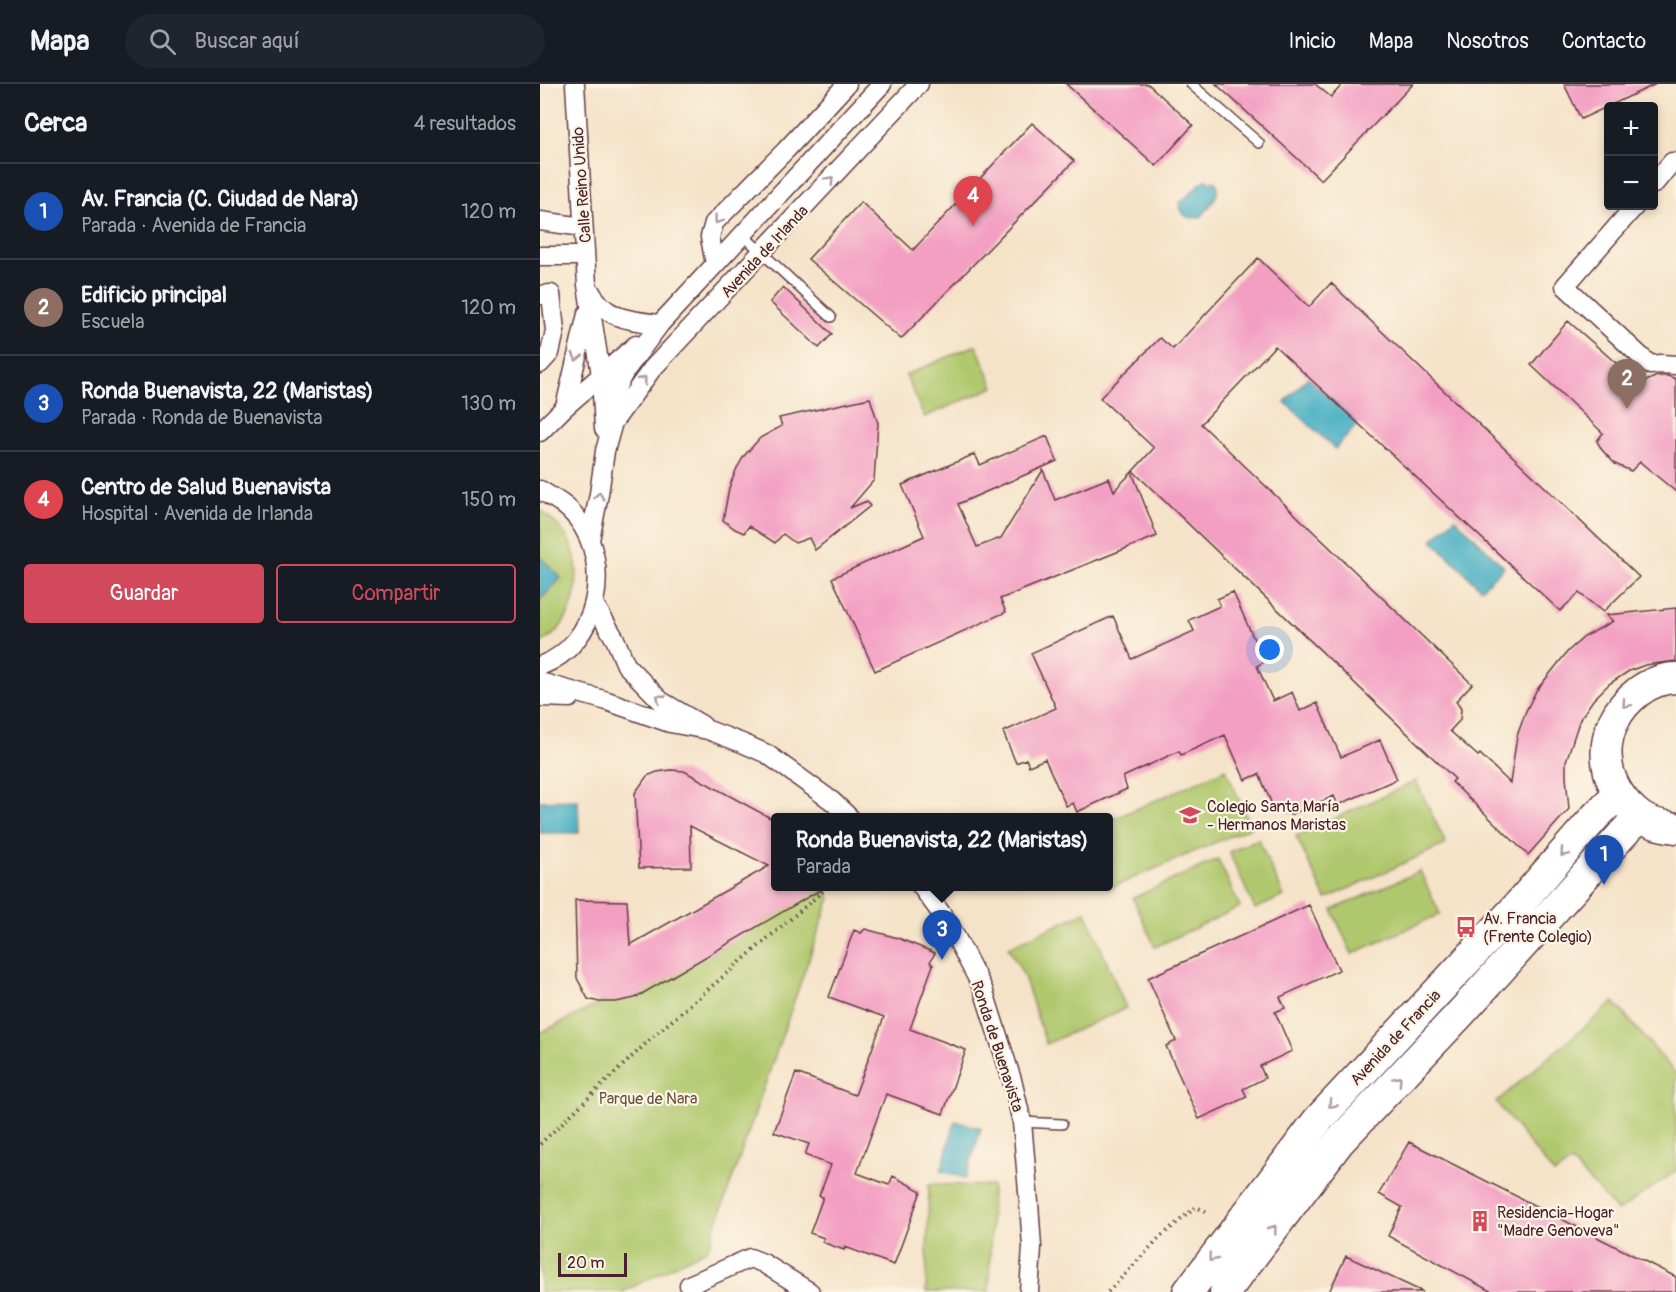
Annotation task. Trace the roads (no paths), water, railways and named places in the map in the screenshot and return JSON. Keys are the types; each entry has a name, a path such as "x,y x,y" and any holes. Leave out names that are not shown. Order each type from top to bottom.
{"main road":[{"path":"1676,678 1647,686 1627,701 1612,722 1606,746 1608,771 1618,794 1642,818 1660,826 1676,828"},
{"name":"Avenida de Francia","path":"1188,1292 1318,1120 1513,911 1594,818 1618,794"},
{"name":"Avenida de Francia","path":"1225,1292 1340,1142 1460,1014 1630,826 1642,818"}],"street":[{"name":"Calle Reino Unido","path":"574,84 587,285 601,375 605,451"},
{"name":"Avenida de Irlanda","path":"715,264 710,237 714,223 847,84"},
{"name":"Avenida de Irlanda","path":"590,540 618,386 625,371 660,324 882,84"},
{"name":"Avenida de Irlanda","path":"613,422 652,369 919,84"},
{"path":"1658,178 1672,162"},
{"path":"1632,210 1566,286 1650,365 1676,365"},
{"path":"540,221 583,227"},
{"path":"540,256 585,256"},
{"path":"587,285 596,302 609,313 638,322 660,324"},
{"path":"540,295 551,294 555,331 550,353 541,363 556,373"},
{"name":"Calle Reino Unido","path":"565,407 589,306"},
{"name":"Avenida de Irlanda","path":"540,432 565,407 660,324"},
{"path":"540,490 567,507 578,519 590,540 596,560 597,589 585,626 576,639 562,653 540,666"},
{"path":"594,604 615,639 626,665 661,701 686,714 708,730"},
{"path":"540,682 607,701 670,723 708,730 767,754 832,801 845,813"},
{"path":"540,697 607,701"},
{"name":"Ronda de Buenavista","path":"925,891 948,924 983,989 1012,1080 1022,1122 1032,1247 1029,1292"},
{"path":"689,1285 750,1258 763,1263 810,1292"}],"lane":[{"path":"1191,84 1259,143"},
{"path":"743,235 831,317"},
{"path":"1022,1122 1062,1124"}],"water":[{"path":"1206,180 1216,182 1218,191 1202,216 1190,218 1182,211 1180,203"},
{"path":"1308,377 1358,424 1335,449 1285,402"},
{"path":"1455,518 1504,567 1481,589 1432,540"},
{"path":"540,557 561,578 540,600"},
{"path":"578,800 579,833 540,833 540,801"},
{"path":"955,1121 981,1128 966,1178 941,1171"}],"place":[{"name":"Centro de Salud Buenavista","path":"973,226"},
{"name":"Edificio principal","path":"1627,409"},
{"name":"Colegio Santa María - Hermanos Maristas","path":"1190,815"},
{"name":"Av. Francia (C. Ciudad de Nara)","path":"1604,885"},
{"name":"Av. Francia (Frente Colegio)","path":"1466,927"},
{"name":"Ronda Buenavista, 22 (Maristas)","path":"942,960"},
{"name":"Residencia-Hogar \"Madre Genoveva\"","path":"1480,1221"}],"park label":[{"name":"Parque de Nara","path":"648,1098"}]}
